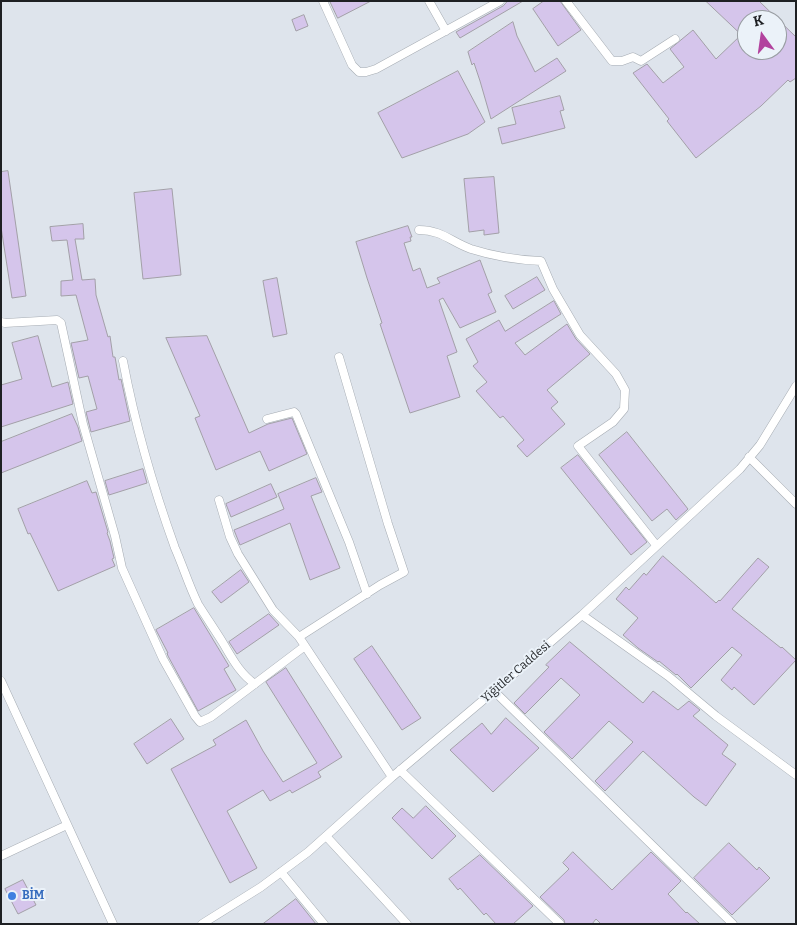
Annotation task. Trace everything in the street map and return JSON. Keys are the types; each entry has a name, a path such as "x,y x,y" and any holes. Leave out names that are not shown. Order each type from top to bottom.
{"street":[{"path":"323,1 352,65 359,72 376,69 500,1"},
{"path":"429,1 446,31"},
{"path":"566,1 612,61 622,61 633,57 641,61 675,39"},
{"path":"419,230 432,230 469,248 517,260 541,261 553,288 580,335 616,374 624,390 624,409 613,422 578,446 656,546"},
{"path":"1,322 57,320 61,323 83,424 115,536 122,568 163,659 200,722 211,717 305,646"},
{"path":"299,637 404,572 339,358"},
{"path":"123,361 130,400 151,476 184,570 198,603 232,658 245,678 255,684"},
{"name":"Yiğitler Caddesi","path":"202,924 261,887 326,836 400,770 582,615 740,469 760,445 796,386"},
{"path":"266,420 294,412 296,414 346,533 367,594"},
{"path":"750,457 796,504"},
{"path":"219,500 230,537 238,554 273,610 299,637 392,777"},
{"path":"582,615 668,676 716,716 796,776"},
{"path":"1,681 112,924"},
{"path":"494,691 733,924"},
{"path":"400,770 560,924"},
{"path":"1,856 66,824"},
{"path":"326,836 407,924"},
{"path":"281,872 324,924"}],"building":[{"path":"330,1 371,1 338,18"},
{"path":"508,1 523,1 460,38 456,32 503,6"},
{"path":"544,1 560,1 581,30 558,46 533,9"},
{"path":"706,1 759,1 768,10 737,10 737,31"},
{"path":"304,15 308,26 296,31 292,20"},
{"path":"513,22 517,36 535,72 557,58 566,71 491,119 474,63 472,65 468,52"},
{"path":"787,28 796,37 796,78 790,82 788,80 761,106 696,158 667,121 669,119 633,73 647,64 663,83 684,67 670,49 693,30 716,59 737,39 737,60 787,60"},
{"path":"458,71 485,122 468,134 402,158 378,113"},
{"path":"560,96 564,110 560,111 565,128 502,144 498,128 516,124 512,108"},
{"path":"8,171 26,296 12,298 1,227 1,172"},
{"path":"494,177 499,233 484,235 484,230 469,232 464,179"},
{"path":"172,189 181,275 143,279 134,193"},
{"path":"83,224 84,239 75,239 82,280 95,279 96,295 108,337 110,336 113,357 115,357 119,380 121,379 130,421 91,432 86,412 97,409 88,376 79,378 71,343 88,340 76,295 61,296 61,281 73,280 67,240 52,241 50,227"},
{"path":"408,226 412,237 410,237 411,241 404,243 413,271 420,268 427,288 440,283 437,278 480,260 492,292 488,294 496,312 460,328 443,298 439,300 457,352 447,356 460,397 410,413 380,324 382,323 356,242"},
{"path":"537,277 545,290 513,309 505,296"},
{"path":"277,278 287,334 273,337 263,281"},
{"path":"554,301 561,314 515,343 525,355 567,324 576,339 590,354 547,390 558,402 551,408 565,424 527,457 517,446 524,440 503,416 500,418 476,391 487,382 473,366 478,362 466,339 499,320 505,331"},
{"path":"38,336 52,387 68,382 73,404 1,427 1,385 22,379 12,343"},
{"path":"207,336 249,433 268,424 292,418 307,454 269,471 260,451 216,470 195,418 200,416 166,338"},
{"path":"72,414 82,441 1,473 1,442"},
{"path":"627,432 688,509 676,520 667,509 652,521 599,455"},
{"path":"578,455 647,542 631,555 561,468"},
{"path":"143,469 147,483 109,495 105,481"},
{"path":"316,478 322,492 311,496 340,568 310,580 290,523 240,545 234,530 284,509 278,494"},
{"path":"87,481 92,493 96,492 108,532 114,558 112,559 115,566 58,591 30,533 28,534 18,509"},
{"path":"271,484 277,497 231,517 226,504"},
{"path":"663,556 716,603 720,601 758,558 769,567 732,609 796,660 754,705 734,687 732,690 721,680 742,655 732,647 691,688 677,674 638,648 623,635 638,618 616,599 626,587 629,590 644,573 646,575"},
{"path":"241,570 249,582 221,603 212,592"},
{"path":"194,608 229,666 224,669 236,690 198,711 156,630"},
{"path":"269,614 279,625 237,654 229,642"},
{"path":"570,642 643,703 653,691 678,710 689,701 700,710 693,716 728,745 722,754 736,764 706,806 643,751 605,791 595,781 633,742 609,721 572,759 544,732 580,695 561,678 525,714 514,703 549,667 546,665"},
{"path":"372,646 421,718 402,730 354,659"},
{"path":"286,668 342,757 318,772 321,777 292,793 290,790 270,801 263,790 227,811 257,868 230,883 171,769 216,745 213,740 246,720 283,782 317,763 266,682"},
{"path":"506,718 539,748 493,792 450,750 482,723 491,734"},
{"path":"171,719 184,739 147,764 134,744"},
{"path":"426,806 456,836 432,859 392,818 402,808 413,818"},
{"path":"729,843 757,870 759,867 770,878 732,915 694,878"},
{"path":"573,852 612,890 651,852 681,881 668,894 686,913 700,924 601,924 596,919 592,924 565,924 564,920 540,897 569,869 563,863"},
{"path":"480,855 533,906 513,924 496,924 486,913 484,915 460,888 458,890 449,879"},
{"path":"23,880 36,905 18,914 5,889"},
{"path":"296,899 316,924 263,924"}],"place":[{"name":"BİM","path":"12,896"}]}
